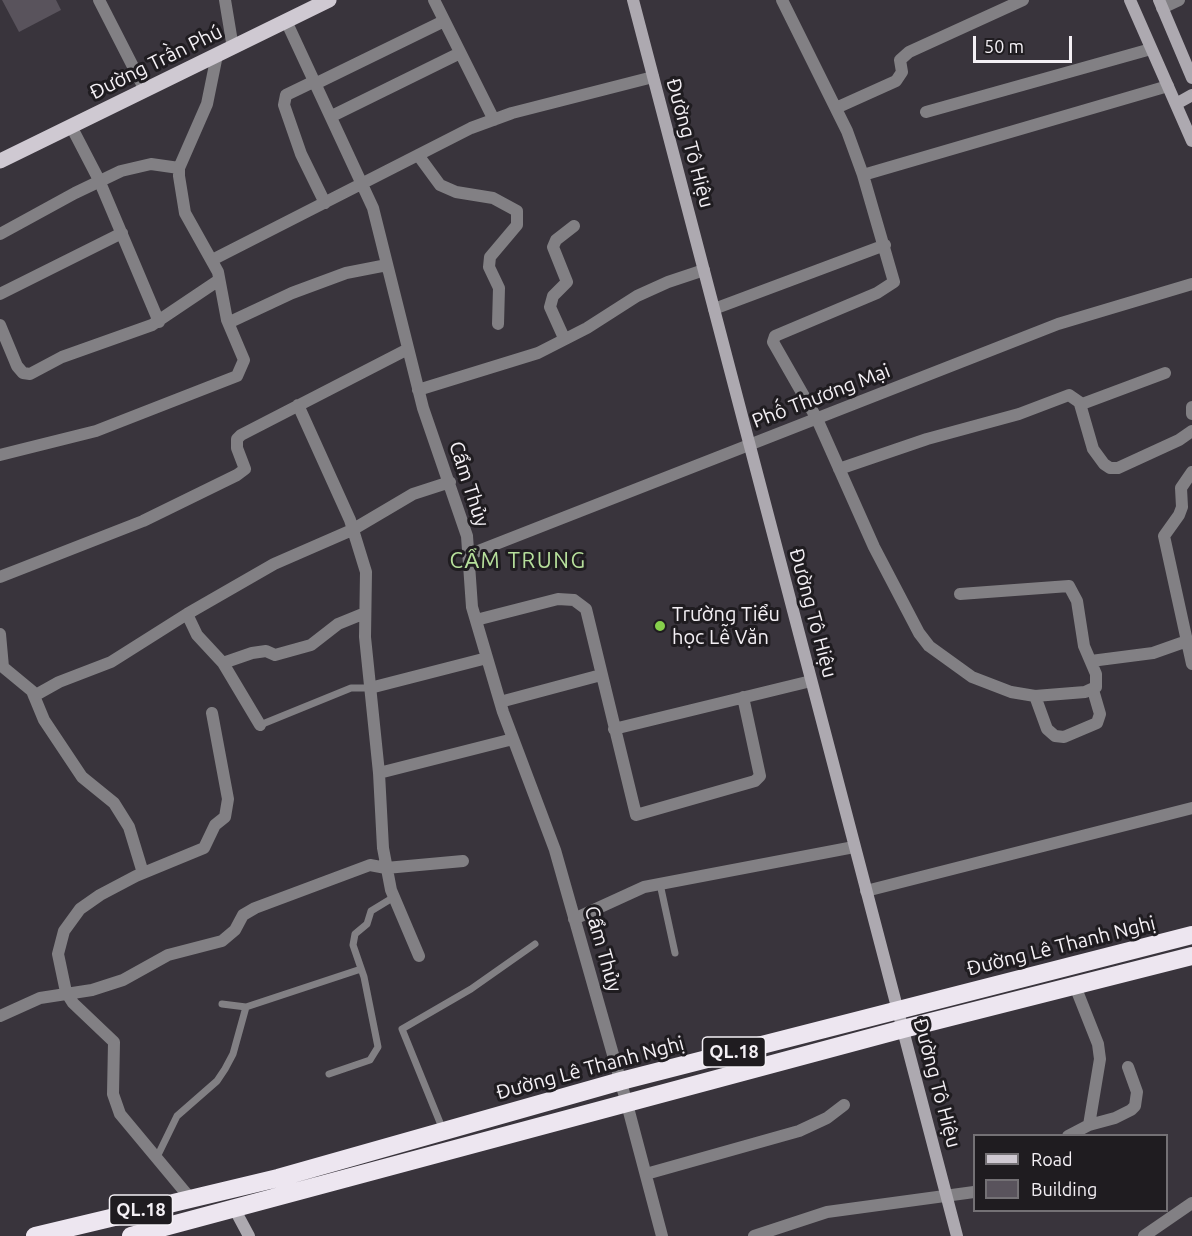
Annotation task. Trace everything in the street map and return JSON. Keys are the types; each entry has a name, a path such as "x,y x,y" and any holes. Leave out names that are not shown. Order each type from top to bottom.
{"highway":[{"name":"Đường Lê Thanh Nghị","path":"34,1236 278,1178 621,1082 1192,935"},
{"name":"QL.18","path":"131,1236 243,1208 903,1029 1192,956"}],"main road":[{"name":"Đường Trần Phú","path":"0,161 329,0"}],"street":[{"path":"99,0 145,90"},
{"path":"225,0 233,48"},
{"path":"434,0 494,120"},
{"name":"Đường Tô Hiệu","path":"633,0 957,1236"},
{"path":"782,0 836,108 863,175 894,274 894,282 773,338 776,347 817,419 874,547 919,633 929,646 972,677 1011,692 1035,696 1093,690 1097,685 1091,661 1084,646 1077,601 1069,586 960,594"},
{"path":"836,108 896,81 902,72 900,60 909,52 997,5 1023,0"},
{"path":"1130,0 1192,141"},
{"path":"1179,0 1160,4 1192,78"},
{"path":"325,203 301,154 284,105 286,94 444,21"},
{"name":"Cẩm Thủy","path":"286,23 332,116 373,208 418,390 467,536 472,606 500,702 555,850 662,1236"},
{"path":"926,112 1151,49"},
{"path":"332,116 460,53"},
{"path":"0,455 96,431 237,376 244,360 230,322 218,272 185,213 179,168 207,104 217,56"},
{"path":"212,261 418,155 494,120 653,76"},
{"path":"863,175 1168,86"},
{"path":"1176,104 1192,95"},
{"path":"71,126 99,180 159,322"},
{"path":"418,155 440,185 456,192 493,198 517,212 517,225 490,257 489,267 499,288 498,324"},
{"path":"0,234 99,180 121,171 151,164 179,168"},
{"path":"564,338 550,307 554,296 567,282 553,247 556,240 574,226"},
{"path":"0,294 122,233"},
{"path":"714,309 885,244"},
{"path":"230,322 292,293 346,273 387,265"},
{"path":"418,390 538,353 587,328 637,296 668,282 704,270"},
{"path":"0,325 17,366 23,373 30,374 62,357 159,322 219,280"},
{"name":"Phố Thương Mại","path":"468,555 1058,324 1192,284"},
{"path":"0,577 143,521 237,475 245,469 237,448 237,440 241,435 408,349"},
{"path":"1080,404 1165,373"},
{"path":"839,469 927,439 1019,414 1069,395 1080,404 1093,449 1104,464 1110,468 1118,468 1179,440 1192,431"},
{"path":"298,405 352,530 366,572 365,613 370,688 386,868 394,897 419,956"},
{"path":"1192,407 1192,414"},
{"path":"1192,472 1181,488 1182,507 1179,515 1164,536 1192,664"},
{"path":"34,696 59,682 111,662 187,614 274,564 352,530 413,494 450,482"},
{"path":"476,620 558,599 574,600 586,609 636,815 755,781 760,776 743,698"},
{"path":"222,663 252,653 266,651 275,655 311,645 338,624 365,613"},
{"path":"187,614 197,635 222,663 260,725"},
{"path":"0,634 3,666 34,696 44,720 82,777 114,803 129,826 144,873"},
{"path":"1091,661 1153,653 1187,641"},
{"path":"370,688 487,658"},
{"path":"500,702 601,675"},
{"path":"614,729 811,681"},
{"path":"1035,696 1047,729 1056,736 1064,737 1097,723 1100,714 1093,690"},
{"path":"190,1198 128,1125 113,1094 116,1053 114,1042 73,1003 66,992 58,954 64,932 80,909 144,873 204,848 215,825 225,818 228,799 212,713"},
{"path":"379,773 513,739"},
{"path":"866,891 1192,808"},
{"path":"574,919 644,887 854,847"},
{"path":"0,1016 40,998 66,992 92,990 123,980 168,955 222,940 235,930 243,915 255,908 370,865 386,868 463,861"},
{"path":"1075,986 1098,1044 1100,1059 1089,1125"},
{"path":"1072,1134 1089,1125 1123,1114 1134,1106 1137,1092 1128,1067"},
{"path":"646,1174 799,1131 826,1118 844,1105"},
{"path":"754,1236 827,1212 973,1192"},
{"path":"1151,1234 1192,1203"},
{"path":"243,1208 249,1236"}],"lane":[{"path":"260,725 351,688 370,688"},
{"path":"660,884 675,953"},
{"path":"329,1074 370,1060 378,1047 361,969 353,945 356,934 368,924 371,911 394,897"},
{"path":"444,1131 402,1029 480,983 536,944"},
{"path":"222,1004 246,1007 361,969"},
{"path":"156,1157 177,1116 217,1082 225,1069 233,1054 246,1007"}],"building":[{"path":"2,0 56,0 61,10 19,32"}],"place":[{"name":"Trường Tiểu học Lễ Văn","path":"660,626"}],"district":[{"name":"CẨM TRUNG","path":"518,561"}]}
